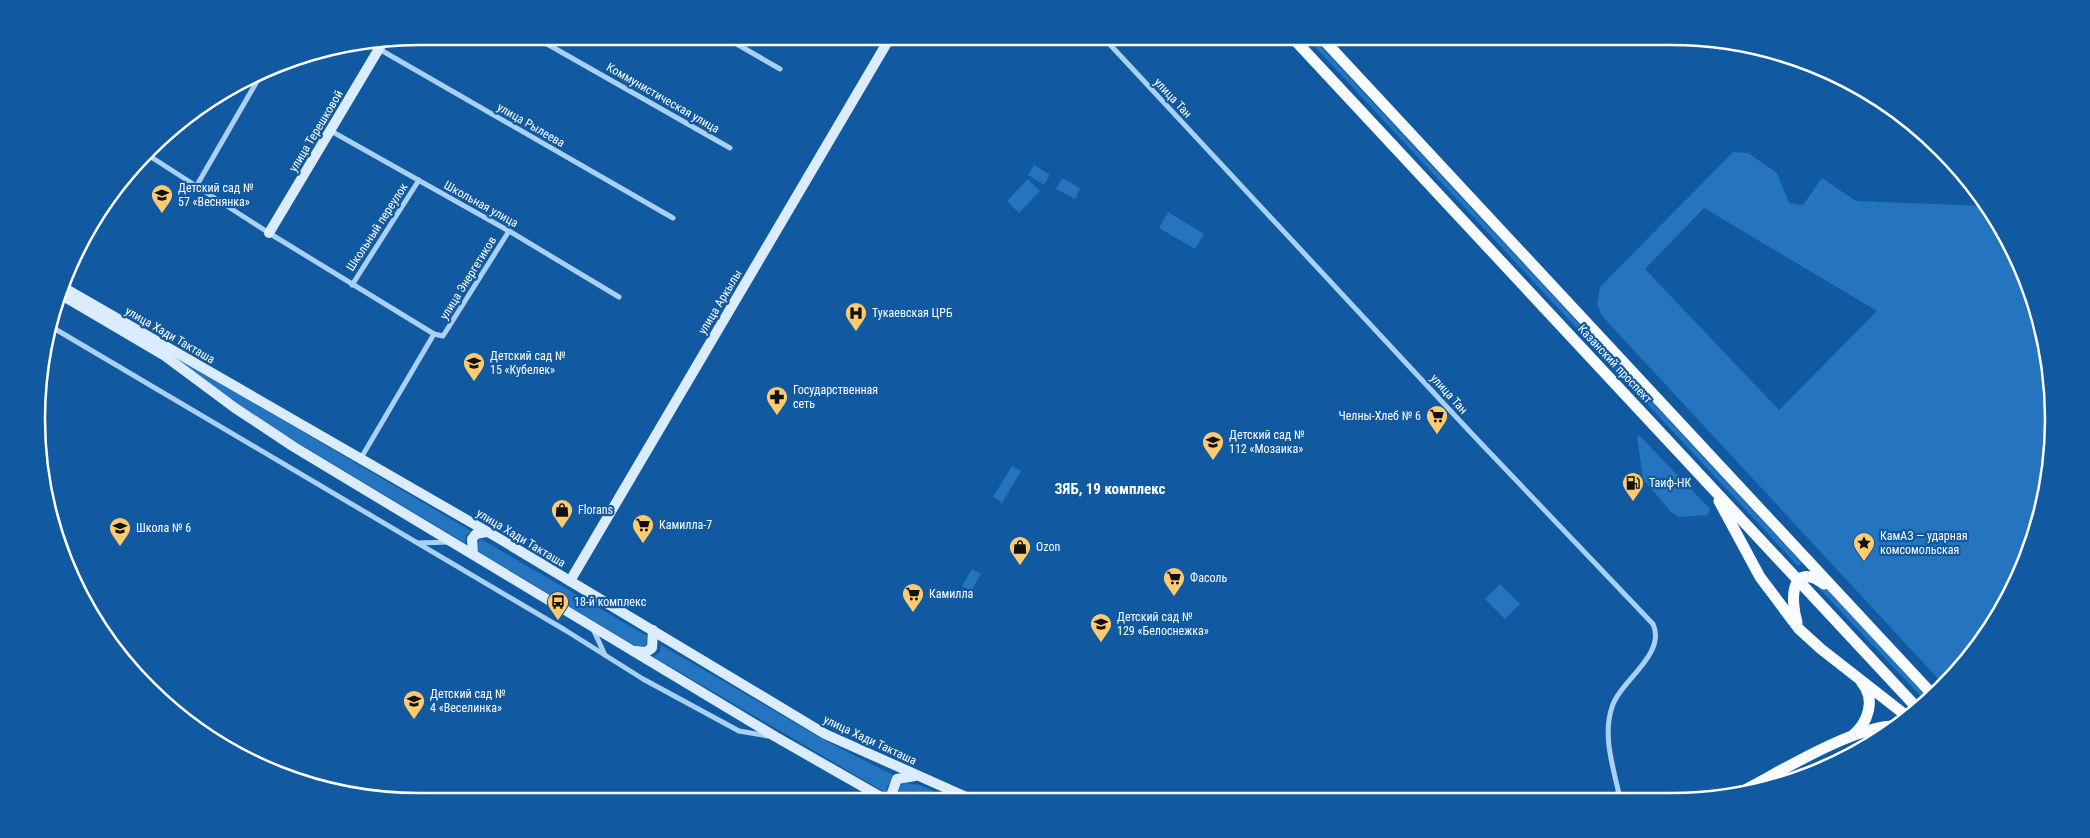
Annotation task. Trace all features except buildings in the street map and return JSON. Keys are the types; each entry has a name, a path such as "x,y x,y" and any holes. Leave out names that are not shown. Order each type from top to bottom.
{"main road":[{"name":"улица Аркылы","path":"570,581 886,45"},
{"name":"Казанский проспект","path":"1299,45 1913,704"},
{"name":"Казанский проспект","path":"1328,45 1928,690"},
{"name":"улица Терешковой","path":"269,234 380,47"},
{"name":"улица Хади Такташа","path":"68,290 186,360 361,458 825,734 957,793"},
{"name":"улица Хади Такташа","path":"65,298 165,356 235,408 294,447 776,737 876,793"},
{"path":"1712,489 1760,577 1799,629 1821,649 1903,713"},
{"path":"473,554 472,539 476,534 486,532"},
{"path":"1799,629 1793,609 1793,587 1798,580 1807,576 1814,576 1842,597"},
{"path":"634,651 646,652 652,648 653,630"},
{"path":"1851,736 1861,728 1867,715 1870,696 1852,672"},
{"path":"1760,782 1851,736 1877,727 1884,727"},
{"path":"892,793 897,779 918,776"}],"street":[{"name":"Коммунистическая улица","path":"549,45 730,148"},
{"path":"739,45 780,69"},
{"name":"улица Тан","path":"1110,45 1473,436 1653,624 1656,631 1655,644 1612,704 1608,721 1608,735 1619,793"},
{"name":"улица Рылеева","path":"383,47 674,218"},
{"path":"197,185 256,83"},
{"name":"Школьная улица","path":"331,130 509,231 619,297"},
{"path":"153,157 269,234 434,334 361,458"},
{"name":"Школьный переулок","path":"352,285 419,180"},
{"name":"улица Энергетиков","path":"434,334 443,336 509,231"},
{"path":"56,330 605,655 739,731 776,737"},
{"path":"417,543 452,542"},
{"path":"592,626 605,655"}],"shaded area":[{"path":"1313,45 1319,45 1802,563 1798,566"},
{"path":"1733,152 1748,153 1777,173 1789,203 1803,205 1822,178 1856,201 1978,206 1995,232 2017,276 2038,346 2042,370 2045,419 2042,468 2032,516 2017,562 1982,627 1968,647 1939,679 1602,316 1597,304 1600,287","holes":["1704,208 1877,311 1779,410 1645,269"]},
{"path":"1034,165 1050,175 1044,185 1028,175"},
{"path":"1062,178 1080,188 1075,199 1056,189"},
{"path":"1028,179 1040,191 1019,213 1007,201"},
{"path":"1168,212 1204,234 1195,249 1159,228"},
{"path":"179,359 473,532 466,535 465,543 266,424 178,361"},
{"path":"1639,435 1710,509 1708,515 1679,517 1671,512 1643,479 1637,436"},
{"path":"1012,466 1021,471 1002,503 993,497"},
{"path":"481,539 647,636 646,645 637,647 476,550 476,543"},
{"path":"972,569 981,574 971,591 962,586"},
{"path":"1500,584 1520,604 1505,619 1485,599"},
{"path":"1817,586 1827,589 1924,694 1921,697"},
{"path":"661,645 824,740 895,776 887,787 886,793 654,657 660,652"},
{"path":"906,783 920,785 937,793 900,793 901,785"}],"place":[{"name":"Детский сад № 57 «Веснянка»","path":"162,214"},
{"name":"Тукаевская ЦРБ","path":"856,332"},
{"name":"Детский сад № 15 «Кубелек»","path":"474,382"},
{"name":"Государственная сеть","path":"777,416"},
{"name":"Челны-Хлеб № 6","path":"1437,435"},
{"name":"Детский сад № 112 «Мозаика»","path":"1213,461"},
{"name":"Таиф-НК","path":"1633,502"},
{"name":"Florans","path":"562,529"},
{"name":"Камилла-7","path":"643,544"},
{"name":"Школа № 6","path":"120,547"},
{"name":"КамАЗ — ударная комсомольская","path":"1864,562"},
{"name":"Ozon","path":"1020,566"},
{"name":"Фасоль","path":"1174,597"},
{"name":"Камилла","path":"913,613"},
{"name":"18-й комплекс","path":"558,621"},
{"name":"Детский сад № 129 «Белоснежка»","path":"1101,643"},
{"name":"Детский сад № 4 «Веселинка»","path":"414,720"}],"district":[{"name":"ЗЯБ, 19 комплекс","path":"1110,489"}]}
